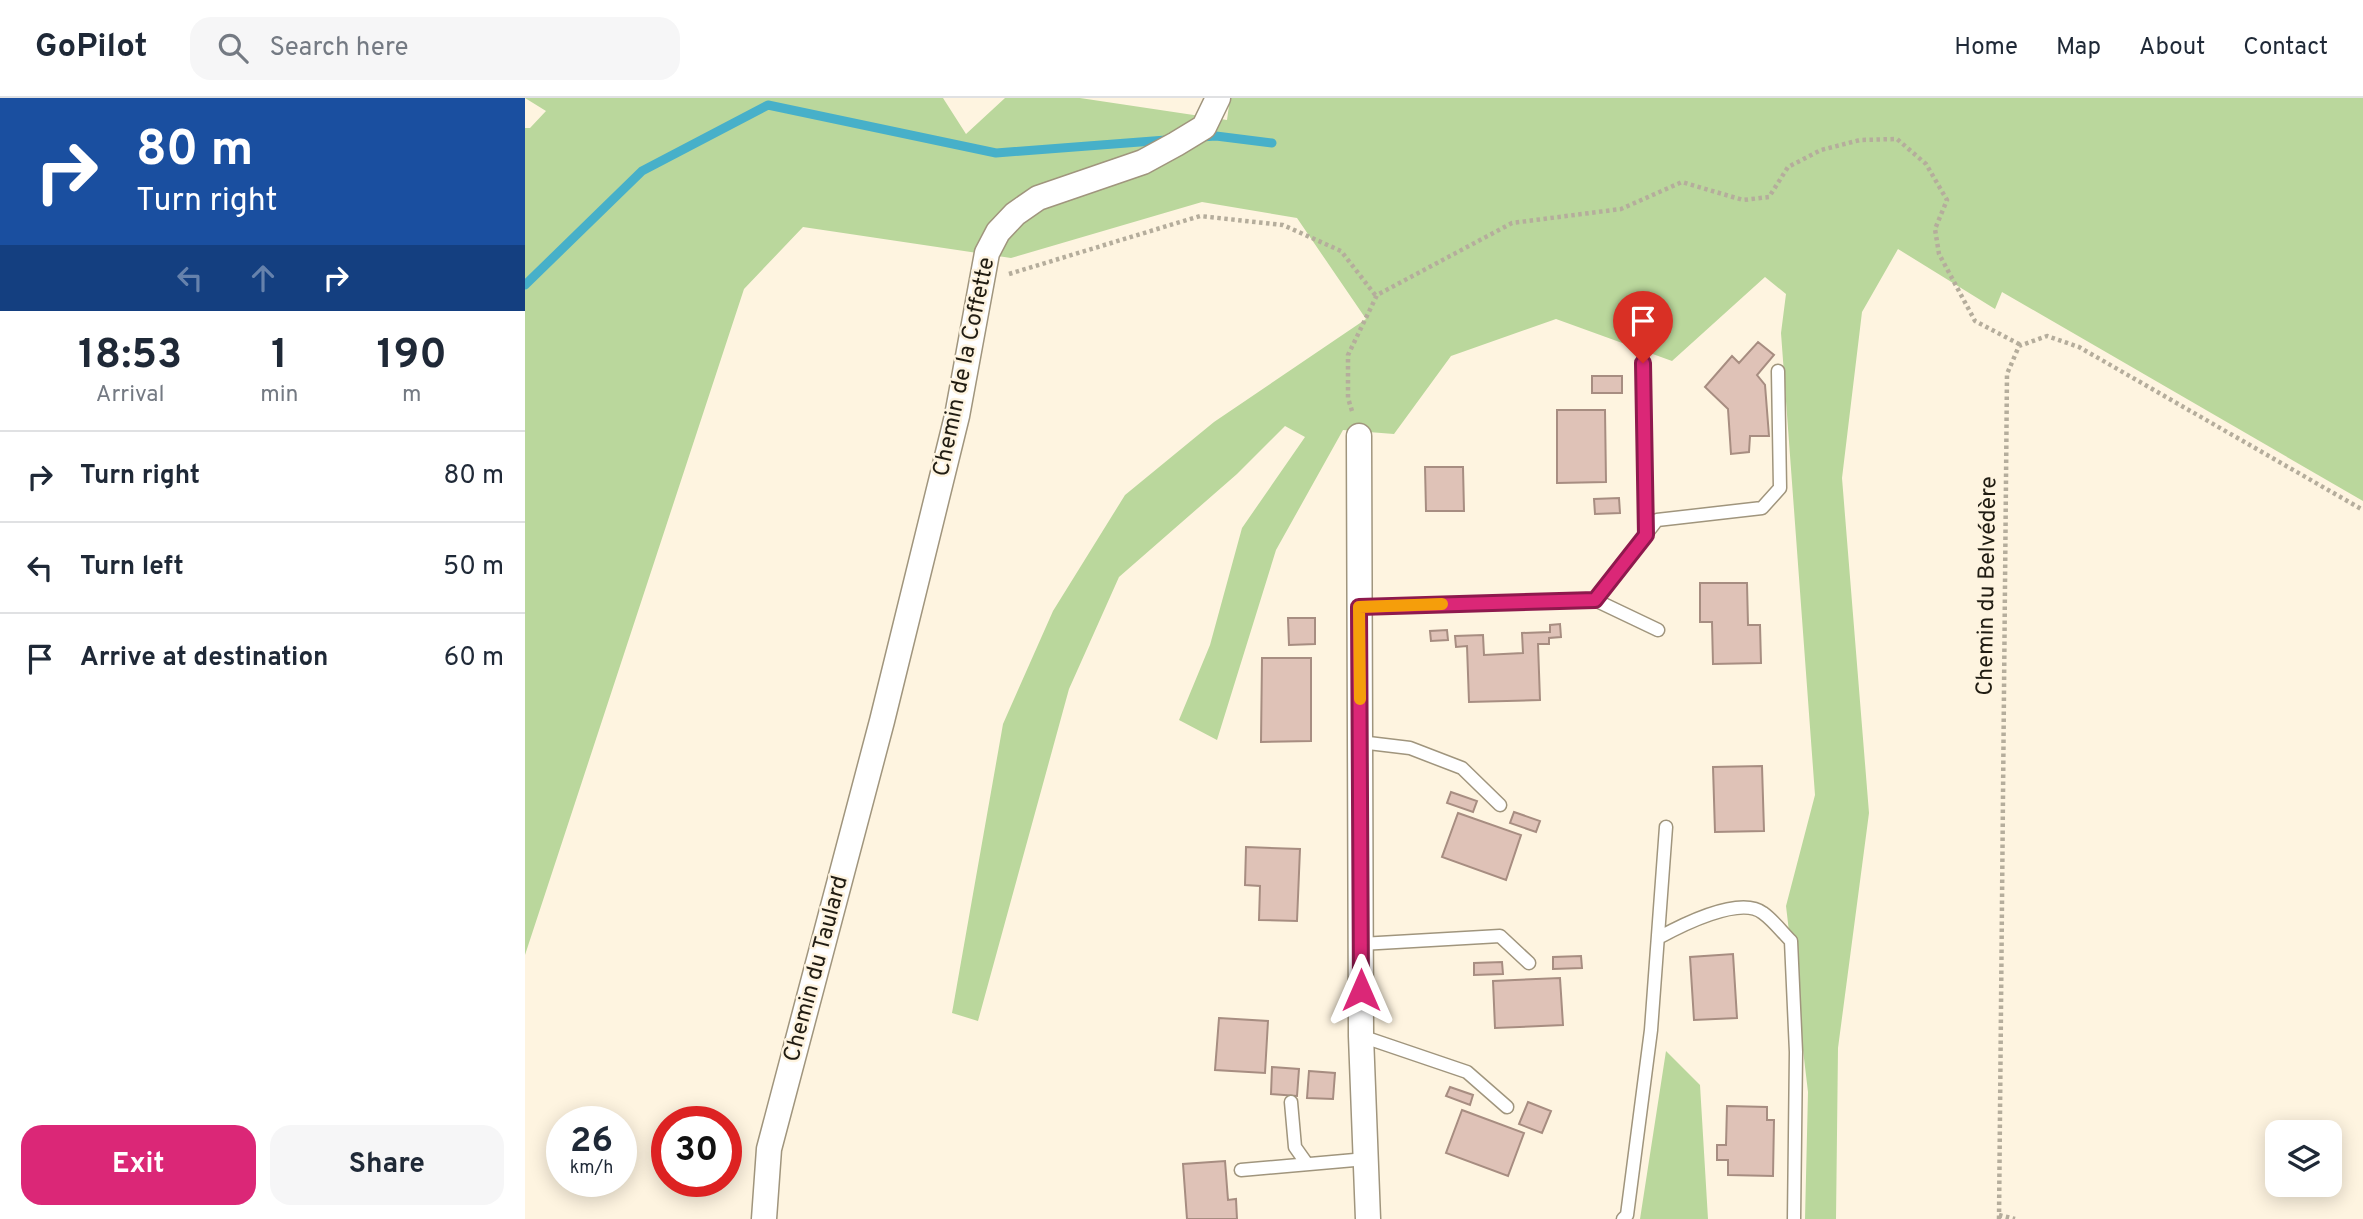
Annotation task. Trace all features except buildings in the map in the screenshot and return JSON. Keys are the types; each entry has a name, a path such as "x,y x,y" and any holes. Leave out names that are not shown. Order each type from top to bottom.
{"street":[{"name":"Chemin de la Coffette","path":"882,720 957,416 987,253 998,232 1015,214 1038,198 1143,162 1204,127 1218,98"},
{"path":"1359,436 1361,1036 1369,1219"},
{"name":"Chemin du Taulard","path":"764,1219 769,1149 882,720"}],"lane":[{"path":"1643,363 1646,535"},
{"path":"1595,600 1657,520 1762,508 1780,488 1778,371"},
{"path":"1359,607 1595,600 1658,630"},
{"path":"1360,742 1410,748 1462,768 1500,805"},
{"path":"1623,1219 1627,1215 1651,1030 1667,827"},
{"path":"1658,938 1697,918 1739,908 1762,911 1791,941 1796,1052 1794,1219"},
{"path":"1361,944 1500,936 1529,963"},
{"path":"1361,1036 1467,1072 1507,1107"},
{"path":"1291,1102 1295,1147 1307,1164"},
{"path":"1241,1170 1366,1159"}],"path":[{"path":"1359,436 1348,398 1348,355 1376,297 1512,223 1621,209 1682,182 1743,200 1769,197 1788,167 1821,150 1860,139 1897,139 1926,164 1947,200 1935,229 1939,254 1975,321 2021,345 2047,336 2079,347 2363,510"},
{"path":"983,276 1013,273 1200,216 1283,225 1341,251 1376,297"},
{"name":"Chemin du Belvédère","path":"1999,1217 2007,374 2021,345"},
{"path":"1999,1217 2015,1219"}],"green space":[{"path":"525,98 943,98 966,134 1005,98 1080,98 1227,120 1230,98 2363,98 2363,501 2002,292 1995,309 1898,249 1862,312 1842,478 1869,813 1838,1048 1836,1219 1805,1219 1808,1092 1786,906 1815,795 1781,333 1786,294 1765,277 1672,361 1556,319 1451,356 1394,434 1343,430 1276,550 1217,740 1179,720 1210,645 1242,528 1305,437 1285,426 1237,474 1119,577 1069,689 978,1021 952,1013 1003,724 1053,611 1125,495 1214,422 1366,319 1297,218 1202,202 1011,258 803,227 744,289 525,955 525,128 530,128 546,111"},
{"path":"1666,1051 1700,1085 1708,1219 1640,1219"}],"waterway":[{"path":"525,285 642,171 768,105 996,153 1166,140"},
{"path":"1201,137 1216,136 1272,143"}],"slow traffic":[{"path":"1360,699 1359,607 1442,604"}],"route":[{"path":"1361,990 1359,607 1595,600 1646,535 1643,363"}]}
